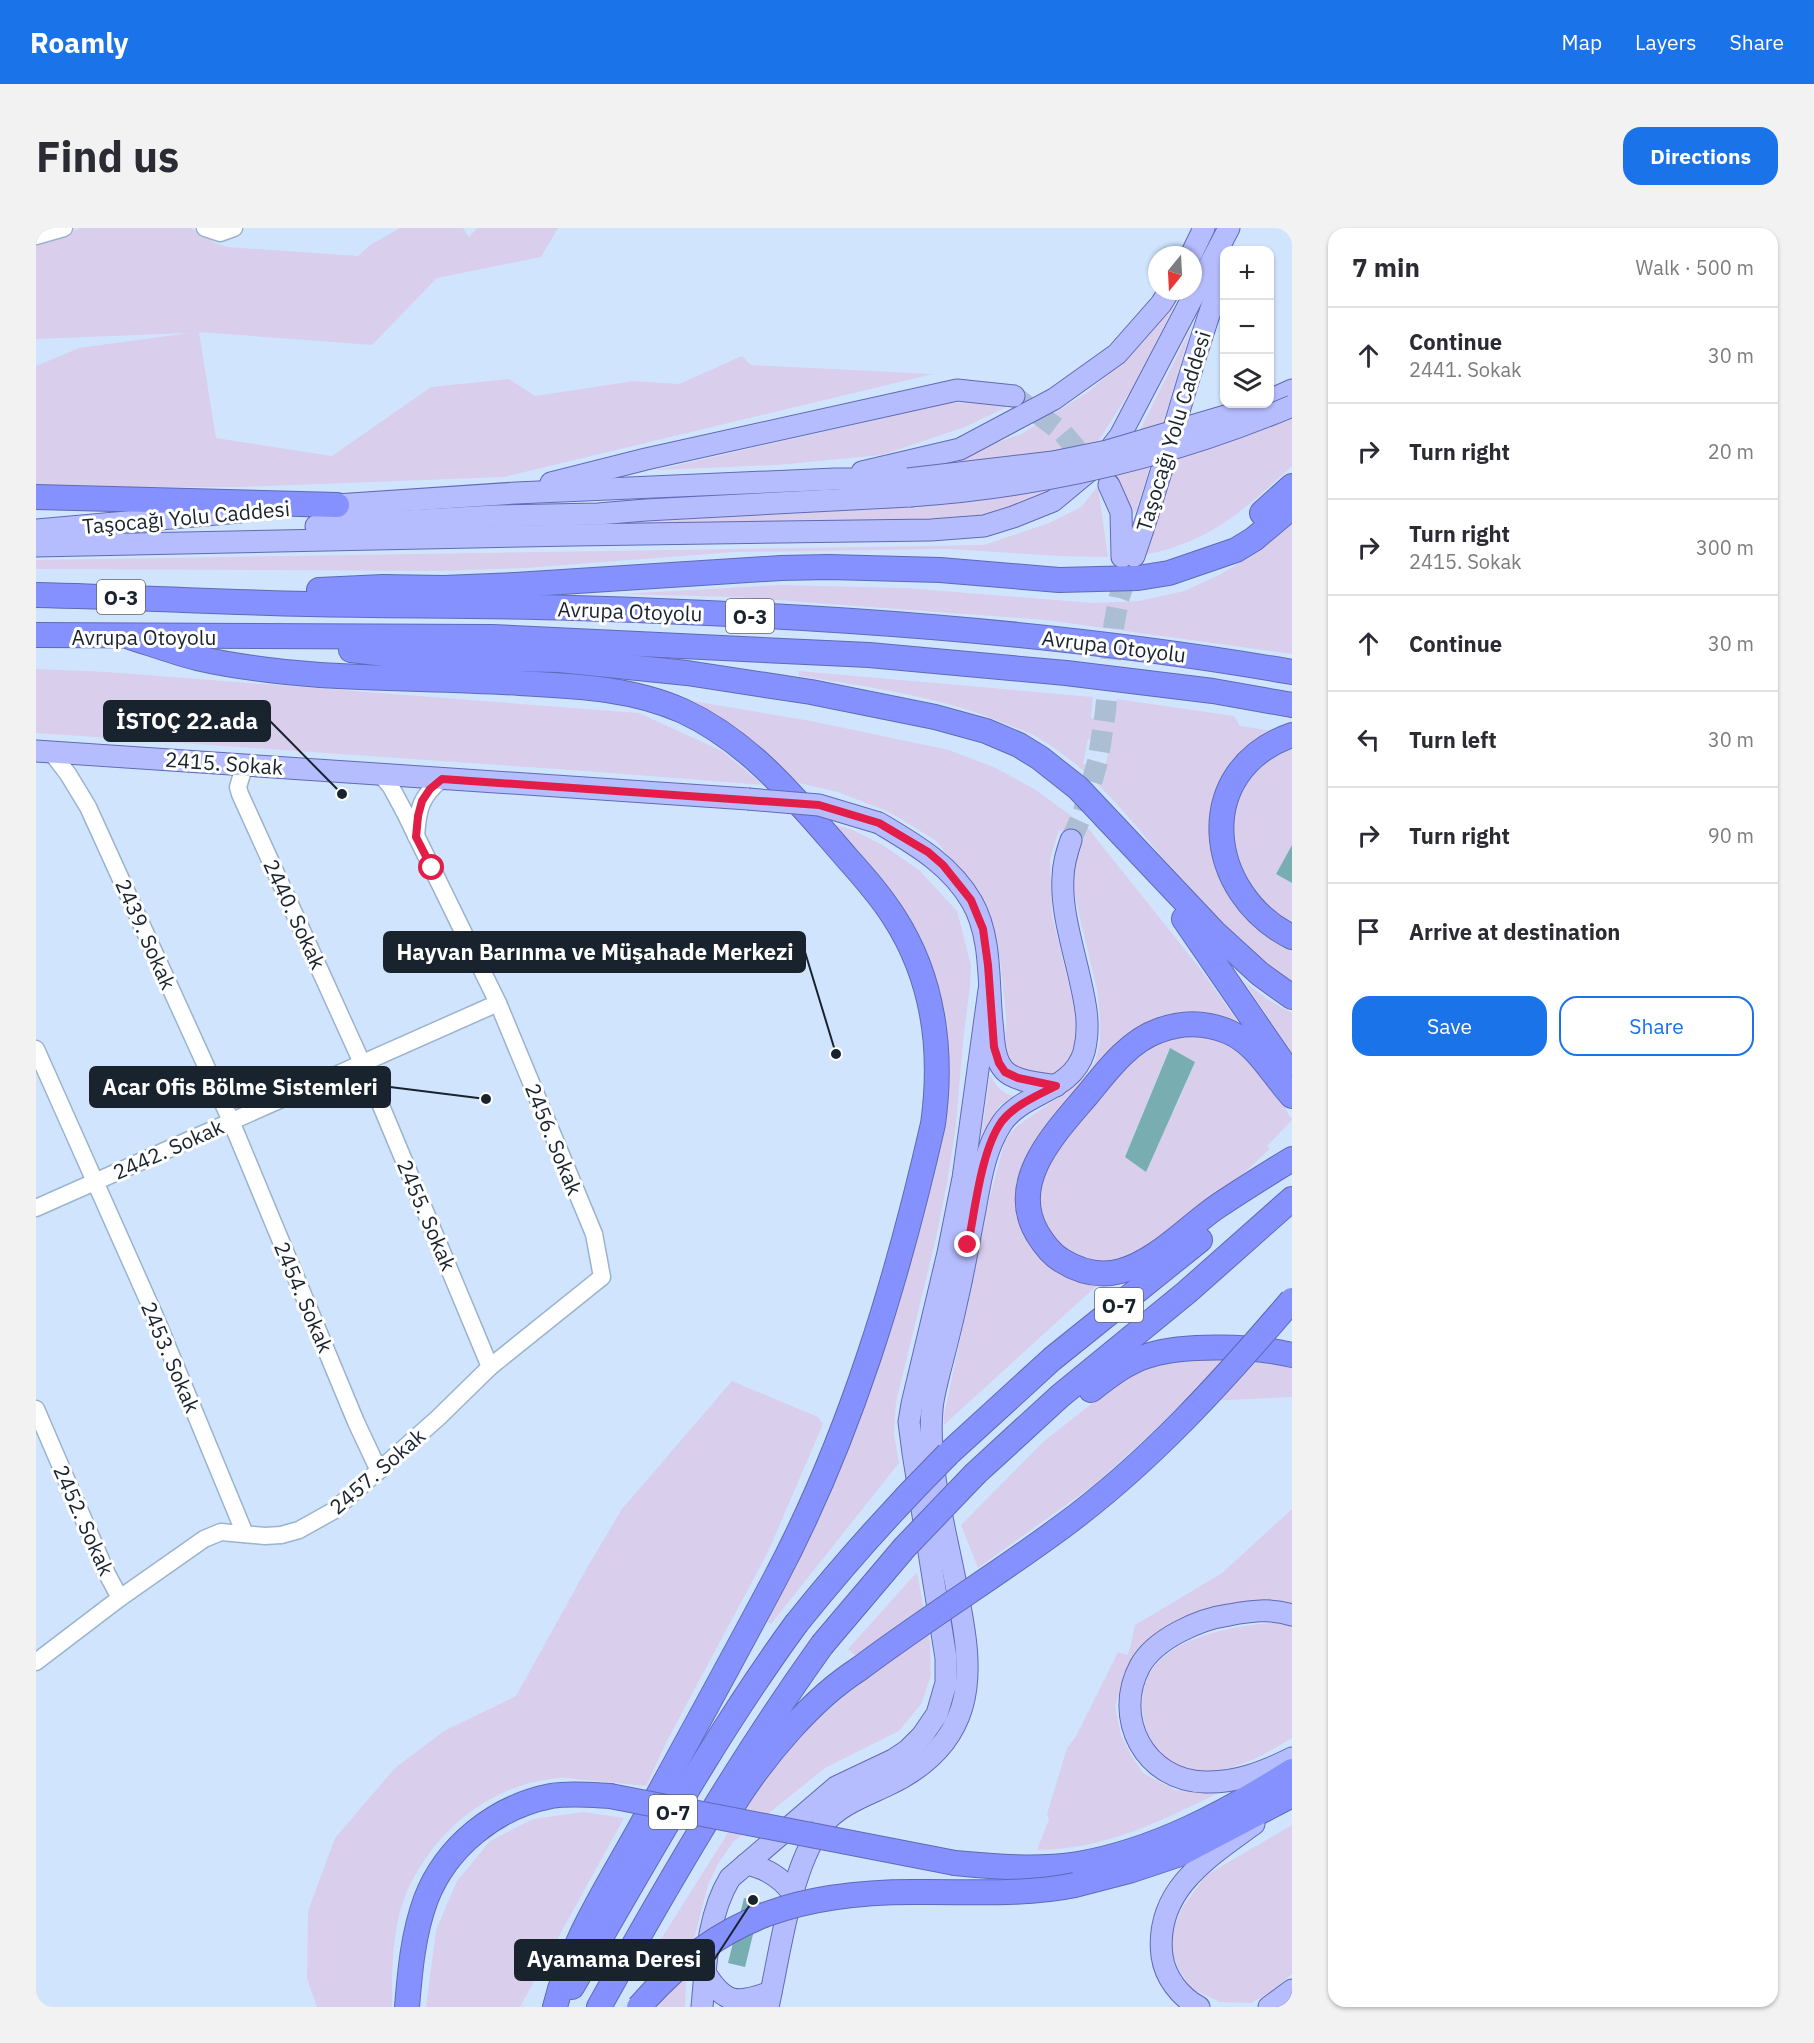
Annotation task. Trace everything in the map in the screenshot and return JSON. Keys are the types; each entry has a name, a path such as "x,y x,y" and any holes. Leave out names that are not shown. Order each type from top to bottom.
{"highway":[{"path":"1207,558 1237,535 1292,486"},
{"path":"36,497 337,505"},
{"path":"206,600 343,588 515,585 793,568 940,570 1059,580 1138,578 1169,573 1207,558 1236,550 1254,539 1292,507"},
{"name":"Avrupa Otoyolu","path":"36,595 306,604 576,608 840,621 1089,642 1292,672"},
{"name":"Avrupa Otoyolu","path":"36,635 492,637 869,655 1097,676 1213,691 1292,705"},
{"path":"130,637 198,658 274,670 319,675 570,685 621,692 685,712 736,744 760,763 782,784 852,863 882,898 896,919 926,987 937,1052 937,1098 933,1124 892,1282 855,1398 836,1448 798,1534 687,1743 580,1937 562,1978 555,2007"},
{"path":"294,637 330,646 410,657 559,660 687,673 811,692 935,717 986,731 1040,758 1078,788 1214,932 1260,975 1292,997"},
{"path":"1292,735 1275,741 1257,752 1234,780 1226,797 1221,826 1221,844 1225,862 1244,896 1271,924 1292,937"},
{"path":"1118,830 1218,967 1292,1077"},
{"path":"1292,1096 1245,1041 1227,1032 1208,1026 1189,1024 1155,1031 1122,1056 1052,1137 1039,1156 1032,1174 1028,1188 1028,1208 1033,1225 1055,1257 1080,1271 1091,1273 1121,1271 1141,1264 1214,1209 1292,1159"},
{"name":"O-7","path":"561,2007 686,1788 735,1711 796,1624 888,1514 948,1454 1052,1359 1219,1224 1292,1159"},
{"name":"O-7","path":"599,2007 717,1801 822,1645 905,1547 976,1473 1060,1396 1187,1293 1292,1199"},
{"path":"645,1924 672,1896 690,1872 765,1760 818,1703 843,1679 1064,1526 1108,1490 1189,1417 1292,1300"},
{"path":"976,1473 1006,1461 1108,1377 1149,1355 1173,1350 1230,1348 1292,1355"},
{"path":"407,2007 412,1955 425,1902 442,1868 459,1847 485,1825 536,1800 553,1796 610,1796 955,1863 1029,1868 1077,1864 1114,1856 1178,1833 1292,1771"},
{"path":"639,2007 669,1975 715,1940 756,1917 783,1908 808,1901 857,1894 1034,1892 1075,1885 1129,1871 1180,1854 1292,1796"}],"main road":[{"path":"1195,246 1204,228"},
{"path":"36,546 931,530 984,526 1013,518 1053,501 1100,462 1120,436 1229,228"},
{"path":"1235,246 1242,228"},
{"name":"Taşocağı Yolu Caddesi","path":"1109,485 1121,512 1128,557 1158,486 1204,327 1220,283"},
{"path":"835,479 897,462 960,449 1054,399 1117,354 1163,300"},
{"path":"516,493 646,459 957,390 1014,396"},
{"path":"1274,398 1292,390"},
{"path":"516,493 835,479 909,488 969,492 1112,466 1239,428 1292,406"},
{"path":"116,545 269,528 495,516 597,514 909,488 1107,451 1250,408"},
{"name":"Taşocağı Yolu Caddesi","path":"36,530 193,515 516,493"},
{"name":"2415. Sokak","path":"43,752 819,805 879,823 928,852 943,865 971,900 983,929 989,990"},
{"path":"704,1971 720,1994 731,2000 769,2000 793,1894 808,1849 823,1825 847,1805 910,1774 923,1764 945,1741 962,1707 966,1686 966,1644 937,1482 931,1429 932,1404 958,1297 982,1175 994,1137 1003,1120 1024,1103 1056,1086 1069,1076 1078,1065 1083,1053 1088,1015 1062,888 1065,858 1071,840"},
{"path":"989,990 994,1047 999,1063 1005,1072 1018,1078 1056,1086"},
{"path":"702,2007 707,1947 723,1891 730,1878 836,1787 893,1760 908,1750 931,1724 942,1701 946,1683 944,1641 912,1453 909,1422 963,1178 989,990"},
{"path":"1292,1615 1268,1610 1242,1612 1210,1619 1168,1639 1141,1665 1129,1701 1129,1718 1135,1737 1145,1753 1161,1768 1180,1777 1203,1782 1224,1781 1260,1774 1292,1758"},
{"path":"1198,2007 1180,1993 1163,1967 1161,1931 1171,1901 1186,1878 1202,1864 1292,1796"},
{"path":"746,1864 759,1866 769,1872 787,1886 793,1894"},
{"path":"1269,2007 1292,1990"}],"street":[{"path":"36,236 64,228"},
{"path":"205,228 220,233 234,228"},
{"name":"2439. Sokak","path":"43,752 68,774 88,807 231,1121"},
{"name":"2440. Sokak","path":"245,764 238,787 240,794 362,1063"},
{"name":"2456. Sokak","path":"381,775 391,787 498,1003 594,1234 602,1277"},
{"path":"416,837 422,801 430,789 442,779"},
{"name":"2442. Sokak","path":"36,1208 498,1003"},
{"name":"2453. Sokak","path":"36,1049 157,1322 244,1534"},
{"name":"2455. Sokak","path":"362,1063 490,1367"},
{"name":"2454. Sokak","path":"231,1121 378,1472"},
{"name":"2457. Sokak","path":"36,1662 120,1598 204,1539 221,1532 281,1535 299,1530 333,1511 490,1367 602,1277"},
{"name":"2452. Sokak","path":"36,1409 107,1574 120,1598"}],"shaded area":[{"path":"81,228 191,228 215,243 227,247 358,256 370,245 400,228 463,228 469,237 477,228 558,228 541,257 437,278 372,345 199,332 216,438 332,456 431,387 509,379 535,396 634,381 679,384 742,356 751,365 933,374 504,477 243,487 36,487 36,366 79,348 189,333 36,339 36,245"},
{"path":"1171,300 1177,300 1133,387 1099,440 1068,450 981,463 934,464 1021,434 1088,392 1128,357"},
{"path":"1192,326 1137,509 1128,520 1116,478"},
{"path":"945,402 1011,405 965,427 882,455 777,465 656,470 862,423"},
{"path":"1292,413 1292,466 1224,523 1193,540 1145,555 1178,457"},
{"path":"1098,486 1108,557 952,549 735,552 526,568 443,571 36,569 36,560 984,545 1049,523 1081,507"},
{"path":"1055,489 997,513 946,522 619,523 928,506"},
{"path":"1292,524 1292,654 1046,620 734,597 618,594 781,585 906,588 1093,603 1139,601 1184,591 1219,575 1249,557"},
{"path":"36,669 108,672 639,713 722,751 763,785 36,733"},
{"path":"799,671 1093,697 1091,718 1113,721 1117,699 1234,716 1240,726 1273,731 1258,742 1224,781 1231,897 1245,918 1276,941 1292,948 1292,984 1246,947 1204,906 1126,814 1084,771 1035,736 981,714 930,699 799,676","holes":["1088,739 1110,744 1105,768 1083,764"]},
{"path":"675,698 811,721 949,750 996,768 1036,790 1088,828 1202,971 1240,1025 1199,1014 1063,1107 1036,1138 1018,1177 1015,1196 1023,1221 1103,1280 944,1425 944,1415 990,1196 1005,1140 1017,1126 1073,1087 1088,1073 1095,1061 1100,1042 1097,990 1076,902 1073,876 1079,841 1059,830 1050,859 1052,915 1078,1022 1075,1047 1065,1067 1051,1075 1011,1068 1005,1052 1006,1017 1000,959 983,904 965,876 935,840 889,812 838,792 799,783 747,741"},
{"path":"1292,746 1292,845 1276,874 1292,883 1292,924 1258,899 1244,879 1231,840 1237,802 1245,783 1273,755"},
{"path":"832,824 853,830 884,846 919,870 957,911 971,965 970,987 956,1125 948,1178 936,1238 896,1402 894,1434 899,1463 771,1624 765,1621 851,1441 897,1302 941,1015 919,935 861,857"},
{"path":"1292,845 1292,883 1276,874"},
{"path":"1244,981 1267,999 1292,1013 1292,1054"},
{"path":"1194,1034 1227,1040 1239,1047 1270,1082 1292,1120 1267,1146 1270,1149 1234,1182 1158,1244 1117,1264 1077,1261 1050,1239 1038,1204 1039,1181 1047,1165 1100,1092 1129,1064 1160,1042 1175,1035","holes":["1169,1049 1195,1062 1173,1113 1125,1157"]},
{"path":"1170,1048 1195,1062 1146,1172 1125,1157"},
{"path":"990,1074 999,1088 1013,1096 999,1106 981,1137"},
{"path":"1196,1359 1265,1363 1292,1368 1292,1397 1186,1402 1095,1484 978,1568 961,1525 1043,1442 1105,1393 1151,1365"},
{"path":"732,1381 818,1417 823,1424 768,1552 668,1739 646,1786 559,1778 534,1782 487,1801 448,1831 417,1871 406,1894 395,1935 392,2007 317,2007 307,1979 308,1911 335,1838 395,1768 444,1731 516,1696 622,1509"},
{"path":"1292,1509 1292,1609 1279,1605 1139,1651 1127,1668 1115,1706 1121,1735 1143,1773 1176,1790 1218,1793 1152,1824 1108,1840 1061,1849 1037,1850 1049,1819 1047,1814 1067,1748 1076,1736 1118,1652 1127,1655 1135,1625 1222,1573"},
{"path":"917,1572 930,1642 931,1675 922,1703 899,1731 825,1768 733,1842 718,1864 708,1885 687,1966 685,2007 659,2007 642,1978 634,1982 760,1782 810,1726 873,1671 848,1649"},
{"path":"1284,1622 1292,1626 1292,1738 1246,1763 1221,1770 1195,1770 1177,1765 1163,1755 1152,1742 1145,1726 1142,1708 1149,1674 1160,1660 1172,1650 1202,1636 1253,1625"},
{"path":"584,1812 624,1818 520,2007 426,2007 436,1930 457,1881 490,1841 533,1819"},
{"path":"1292,1825 1292,1974 1272,1991 1251,2003 1220,2002 1192,1989 1178,1968 1171,1949 1173,1929 1182,1908 1206,1875"},
{"path":"744,1898 761,1902 745,1967 728,1963"}],"tunnel":[{"path":"1014,396 1062,432 1092,467"},
{"path":"1071,840 1083,813 1098,760 1114,624 1119,598 1131,563"}],"place":[{"name":"İSTOÇ 22.ada","path":"342,794"},
{"name":"Hayvan Barınma ve Müşahade Merkezi","path":"836,1054"},
{"name":"Acar Ofis Bölme Sistemleri","path":"486,1099"},
{"name":"Ayamama Deresi","path":"753,1900"}],"route":[{"path":"432,868 416,837 418,816 422,801 430,789 442,779 819,805 879,823 928,852 943,865 971,900 978,914 983,929 994,1047 999,1063 1005,1072 1018,1078 1056,1086 1024,1103 1003,1120 986,1160 968,1245"}]}
